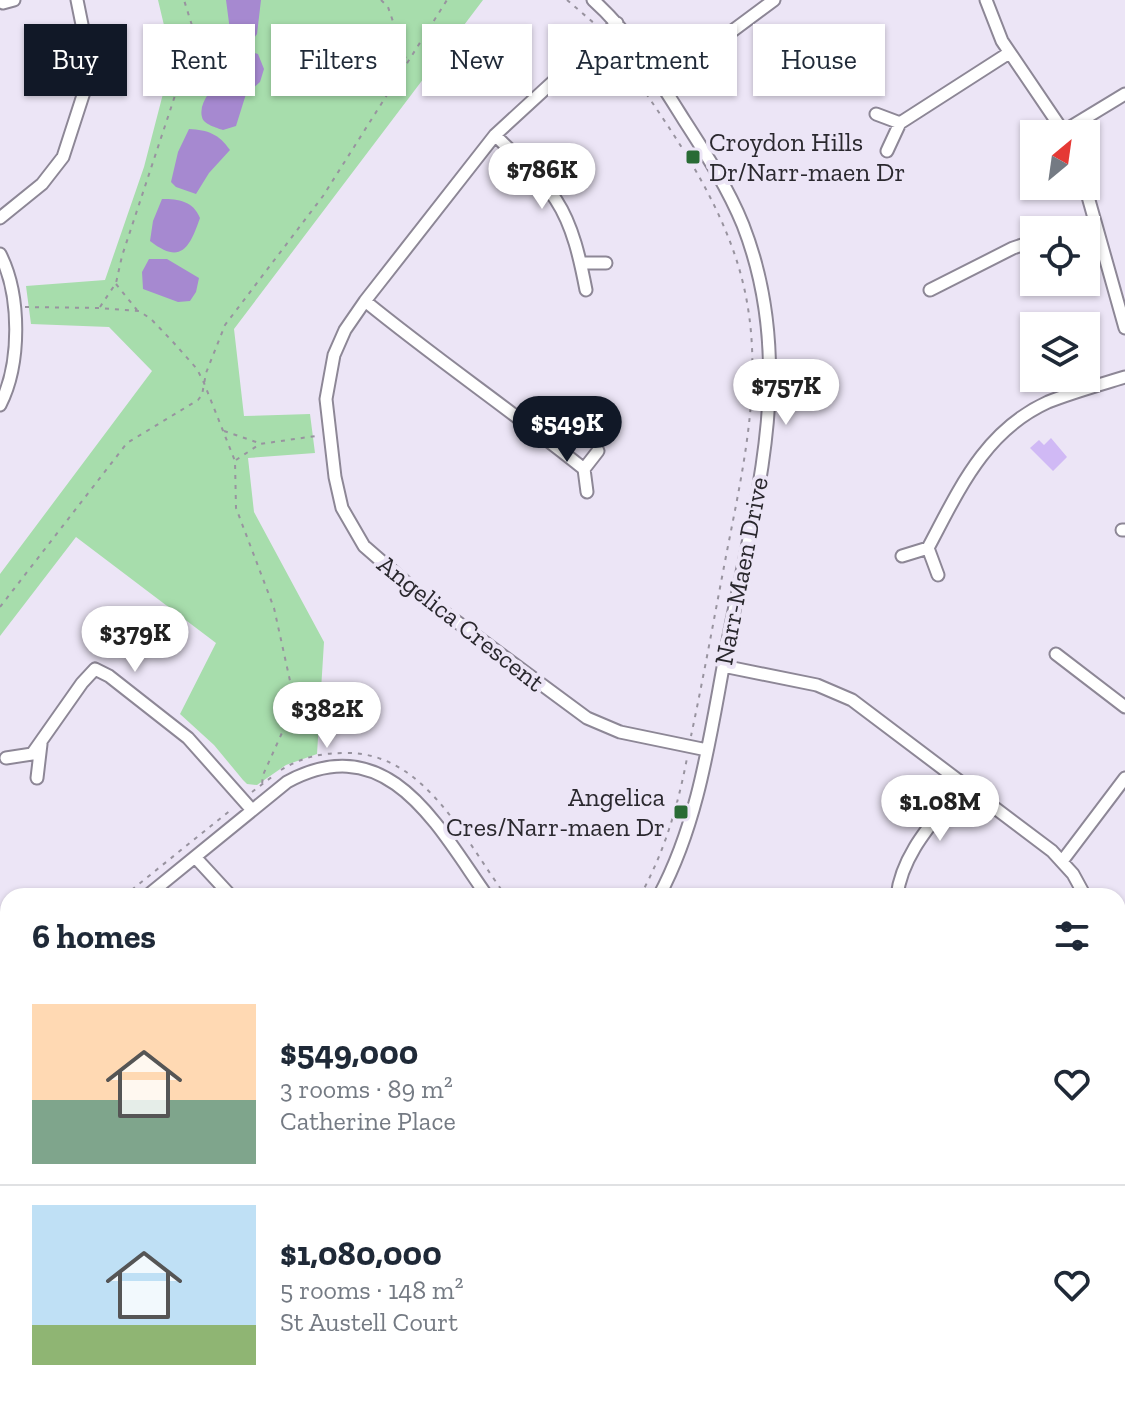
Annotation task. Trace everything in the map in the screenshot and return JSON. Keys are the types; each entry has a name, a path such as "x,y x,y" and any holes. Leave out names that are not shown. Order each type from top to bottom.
{"street":[{"path":"0,218 42,184 63,157 90,64 77,0"},
{"name":"Narr-Maen Drive","path":"593,0 617,23"},
{"path":"737,28 774,0"},
{"path":"986,0 996,31 1056,120"},
{"path":"887,151 900,123 1009,53"},
{"name":"Angelica Crescent","path":"548,87 495,135 345,330 331,364 326,399 335,477 342,508 353,531 381,564 587,718 620,732 707,750"},
{"path":"1084,120 1125,94"},
{"name":"Narr-Maen Drive","path":"663,888 692,817 707,750 767,434 772,383 770,334 756,265 735,207 669,96"},
{"path":"876,114 900,123"},
{"path":"495,135 556,199 567,220 586,290"},
{"path":"1100,236 1120,291 1125,328"},
{"path":"930,290 1020,246"},
{"path":"0,254 16,306 13,364 0,405"},
{"path":"581,263 606,263"},
{"path":"365,301 584,469 587,492"},
{"path":"902,556 928,548 969,471 1005,430 1046,403 1125,377"},
{"path":"584,469 598,451"},
{"path":"928,548 938,575"},
{"path":"1056,654 1125,707"},
{"path":"723,666 817,685 863,708 1063,860 1080,888"},
{"path":"6,758 32,754 95,669 109,676 188,738 252,810"},
{"path":"37,778 41,743"},
{"path":"157,888 287,782 312,771 340,766 378,773 407,791 433,819 481,888"},
{"path":"1063,860 1125,778"},
{"path":"899,888 912,851 963,783"},
{"path":"195,857 224,888"}],"path":[{"path":"99,308 116,283 122,256 195,35 184,0"},
{"path":"381,0 388,7 408,63"},
{"path":"0,607 127,443 202,395 225,325 323,196 447,0"},
{"path":"567,0 593,24"},
{"path":"644,888 675,815 751,430 754,372 752,340 734,250 718,212 680,146 646,96"},
{"path":"116,283 131,306 151,319 197,369 235,461 236,508 274,608 294,699 263,775 262,785"},
{"path":"16,306 139,311"},
{"path":"224,431 260,444"},
{"path":"235,461 260,444 329,434"},
{"path":"134,888 283,769 307,756 353,753 389,762 418,780 500,888"}],"green space":[{"path":"158,0 483,0 465,24 422,24 422,81 234,329 244,416 310,414 315,453 248,458 254,512 324,642 317,754 286,765 257,785 247,784 214,745 180,714 216,643 76,537 0,636 0,574 152,371 109,327 31,324 26,286 105,280 144,167 162,96 255,96 255,24 164,24"}],"shaded area":[{"path":"226,0 261,0 255,37 255,24 229,24"},
{"path":"255,53 264,69 260,82 255,86"},
{"path":"207,96 245,96 236,126 223,130 205,122 201,111"},
{"path":"189,129 212,134 230,150 209,173 196,194 171,182 178,152"},
{"path":"162,199 185,202 194,208 200,218 188,244 177,252 170,252 150,241 153,221"},
{"path":"149,259 167,259 199,278 190,301 178,302 143,289 142,272"}],"building":[{"path":"1051,438 1067,457 1053,471 1030,448 1039,440 1044,445"}],"place":[{"name":"Croydon Hills Dr/Narr-maen Dr","path":"693,157"},
{"name":"Angelica Cres/Narr-maen Dr","path":"681,812"}]}
